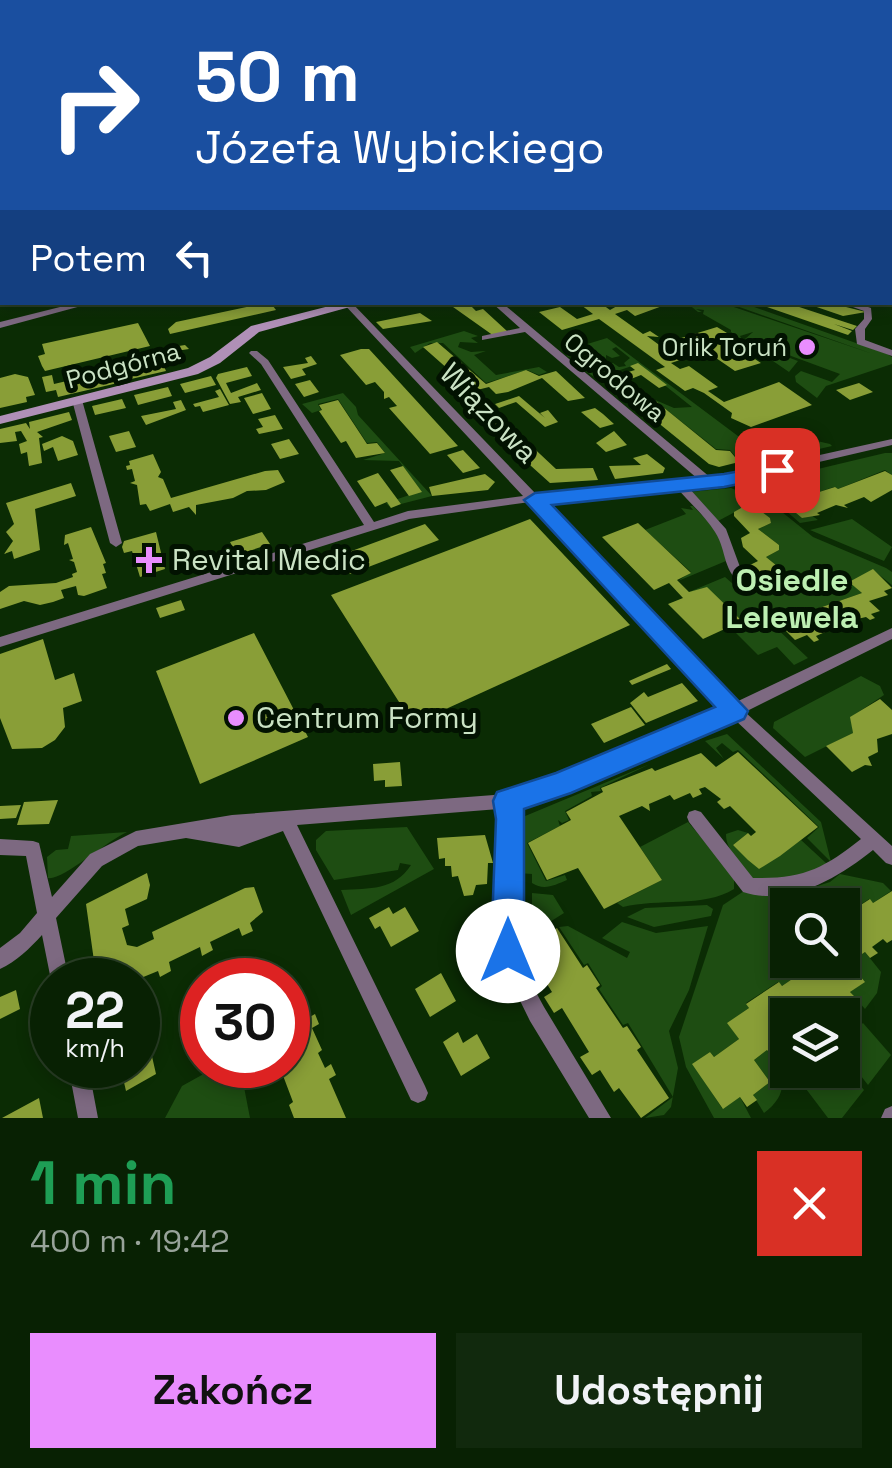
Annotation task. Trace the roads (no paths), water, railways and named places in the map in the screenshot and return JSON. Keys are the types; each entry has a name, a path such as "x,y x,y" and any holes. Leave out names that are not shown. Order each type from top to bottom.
{"street":[{"path":"0,324 79,305"},
{"name":"Podgórna","path":"0,420 193,370 215,360 255,329 348,305"},
{"name":"Wiązowa","path":"353,305 735,711 892,857"},
{"name":"Ogrodowa","path":"498,305 709,482"},
{"path":"852,305 868,310 868,318 860,329 860,342 892,352"},
{"path":"485,338 526,329"},
{"path":"254,353 265,362 370,525"},
{"path":"77,400 116,543"},
{"path":"0,642 370,525 444,508 709,482 800,466 892,442"},
{"path":"680,485 722,532 734,569 746,582"},
{"path":"0,960 104,854 148,836 184,831 239,838 262,834 287,822 508,801 561,784 735,711 892,633"},
{"path":"508,801 510,962 536,1014 601,1118"},
{"path":"695,816 749,886 814,882 874,840"},
{"path":"287,822 418,1093"},
{"path":"0,846 33,849 56,958"},
{"path":"82,1088 88,1118"}],"place":[{"name":"Orlik Toruń","path":"807,347"},
{"name":"Revital Medic","path":"149,560"},
{"name":"Centrum Formy","path":"236,718"}],"district":[{"name":"Osiedle Lelewela","path":"792,598"}]}
